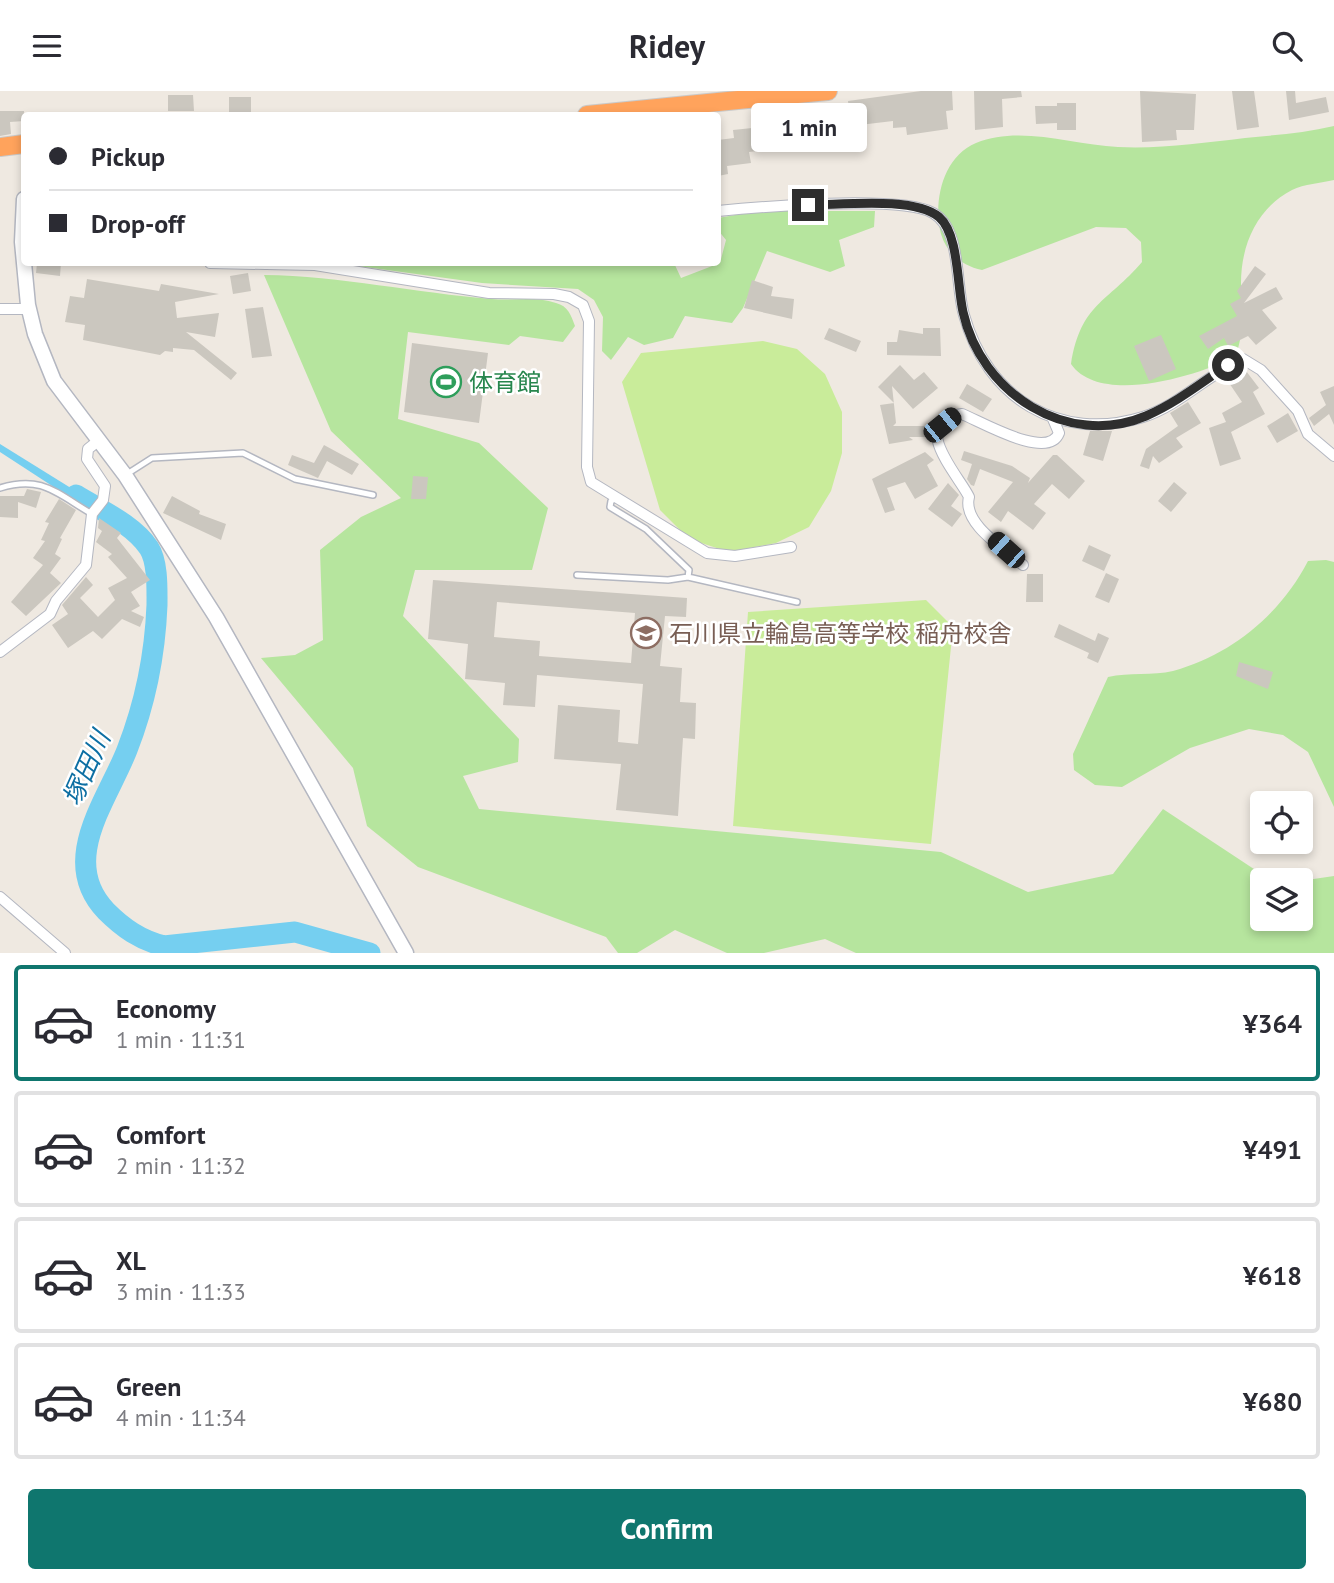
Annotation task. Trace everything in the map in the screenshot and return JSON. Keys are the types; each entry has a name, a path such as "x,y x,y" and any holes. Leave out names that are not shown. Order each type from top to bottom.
{"highway":[{"path":"617,112 828,91"},
{"path":"0,147 21,144"}],"street":[{"path":"721,211 852,205 912,206 931,211 941,218 952,234 964,316 976,345 995,375 1021,403 1053,419 1080,425 1121,422 1146,416 1198,387 1228,365 1243,359 1261,370 1298,411 1308,434 1334,456"},
{"path":"25,266 29,309 35,334 54,381 125,475 216,617 404,950"},
{"path":"321,266 489,293 569,297 583,305 589,321 587,467 591,482 620,497 707,553 735,556 791,547"},
{"path":"0,309 29,309"},
{"path":"1023,565 972,520 967,507 969,497 942,457 937,436 942,425 954,415 962,414 1024,442 1048,444 1057,439 1059,433 1053,419"},
{"path":"0,652 50,614 56,601 86,565 93,512 103,500 105,486 87,459 88,449 98,441"},
{"path":"0,897 65,953"}],"lane":[{"path":"125,475 152,458 243,453 295,479 373,495"},
{"path":"0,488 23,481 41,484 93,512"},
{"path":"620,497 611,501 610,507 646,529 689,570 688,577"},
{"path":"577,575 668,580 688,577 797,602"}],"green space":[{"path":"1334,126 1334,180 1292,190 1269,207 1253,229 1242,269 1241,330 1235,357 1174,379 1126,385 1104,383 1085,377 1071,364 1081,328 1089,316 1142,262 1141,242 1126,228 1096,227 982,270 957,258 947,247 941,234 938,209 948,170 964,150 993,138 1047,137 1101,146 1150,147"},
{"path":"758,211 875,211 874,227 839,240 845,266 830,272 767,251 743,308 732,323 685,316 673,338 644,345 628,337 611,360 602,351 603,317 594,300 578,289 482,283 358,266 675,266 681,278 712,266 721,266 726,240 721,234 721,217"},
{"path":"264,275 321,278 492,299 540,300 563,306 572,318 575,326 563,342 520,336 509,345 408,332 398,419 479,443 548,508 532,570 415,570 403,616 519,739 518,762 463,776 479,809 941,852 1028,892 1113,874 1163,809 1252,868 1250,868 1250,931 1313,931 1313,879 1334,876 1334,953 856,953 825,939 764,953 727,953 675,930 637,953 618,953 606,937 418,867 367,826 353,768 261,658 295,655 323,640 320,550 361,517 401,498 331,431"},
{"path":"763,341 797,349 825,374 842,412 842,453 831,491 809,527 776,543 729,552 689,539 660,510 622,382 641,353"},
{"path":"1308,561 1334,562 1334,807 1308,752 1283,735 1249,729 1190,748 1122,787 1095,785 1074,770 1073,754 1108,677 1173,671 1215,655 1252,630 1268,615 1297,581"},
{"path":"926,600 953,627 931,844 733,826 748,612"}],"water":[{"path":"0,444 95,503 92,508 86,508 0,452"}],"building":[{"path":"921,91 952,91 953,110 946,111 948,129 907,135 906,127 893,128 893,121 851,126 848,101"},
{"path":"974,91 1021,91 1022,97 1002,99 1003,127 975,130"},
{"path":"1140,91 1196,94 1194,130 1176,130 1177,140 1142,142"},
{"path":"1232,91 1254,91 1259,127 1237,130"},
{"path":"1286,91 1295,91 1296,103 1326,97 1329,112 1289,120"},
{"path":"168,95 193,95 194,111 168,111"},
{"path":"229,97 251,97 251,112 229,112"},
{"path":"1057,103 1076,103 1076,130 1057,130 1057,123 1036,124 1035,106 1057,106"},
{"path":"0,111 24,111 21,112 21,121 10,122 11,134 0,136"},
{"path":"779,125 782,148 749,152 751,163 727,166 728,174 721,175 721,140 734,138 733,130"},
{"path":"37,266 61,266 60,276 36,273"},
{"path":"1255,266 1266,274 1244,303 1276,287 1283,299 1262,310 1277,328 1256,345 1248,336 1228,346 1224,338 1208,349 1199,336 1237,316 1230,304 1241,298 1237,291"},
{"path":"248,273 251,291 233,294 230,276"},
{"path":"87,279 159,291 161,284 219,294 175,302 177,318 219,313 215,337 186,332 237,373 231,380 194,350 173,348 173,352 165,351 160,355 83,340 85,325 65,322 70,296 84,298"},
{"path":"752,280 773,287 771,296 794,299 792,319 744,308"},
{"path":"263,307 272,356 252,358 245,309"},
{"path":"829,328 861,341 856,352 824,339"},
{"path":"923,328 940,328 941,356 887,355 887,342 897,342 899,330 923,334"},
{"path":"1161,335 1176,369 1149,381 1134,346"},
{"name":"体育館","path":"412,343 488,353 479,423 404,412"},
{"path":"900,365 914,380 924,372 938,388 913,409 892,386 894,403 878,387"},
{"path":"1243,367 1259,388 1253,392 1265,414 1231,432 1241,459 1220,466 1209,428 1226,422 1222,413 1242,402 1225,377"},
{"path":"967,384 992,399 983,412 959,398"},
{"path":"1334,386 1334,425 1329,414 1314,426 1309,418 1326,405 1320,392"},
{"path":"1188,402 1201,423 1176,438 1183,447 1159,463 1153,456 1149,469 1140,466 1146,449 1178,426 1170,413"},
{"path":"894,403 896,423 893,426 927,426 927,437 909,437 913,440 889,444 880,405"},
{"path":"1288,413 1298,431 1277,443 1267,426"},
{"path":"1090,431 1112,431 1103,461 1083,455"},
{"path":"324,445 359,464 352,475 327,461 318,478 288,465 292,455 314,463"},
{"path":"964,451 1012,466 1030,478 1028,483 1053,455 1057,455 1085,481 1069,499 1052,484 1034,504 1046,513 1033,530 1008,511 1001,522 988,512 1013,482 980,469 974,486 971,485 967,479 972,464 961,460"},
{"path":"925,452 934,460 927,465 938,486 915,499 905,482 887,488 895,510 885,513 872,479"},
{"path":"413,476 428,477 426,499 411,499"},
{"path":"1174,482 1187,493 1171,512 1158,501"},
{"path":"948,483 959,495 951,506 962,514 952,527 928,509"},
{"path":"27,489 41,492 36,508 18,502 18,518 0,517 0,496 24,496"},
{"path":"172,496 200,511 199,514 226,524 221,540 163,513"},
{"path":"59,499 76,510 60,538 62,539 55,554 61,558 50,573 61,583 26,616 11,602 43,565 33,558 45,541 41,540 49,523 45,522"},
{"path":"99,518 121,533 117,538 150,580 131,592 140,606 131,611 144,617 140,627 122,619 102,639 93,631 68,648 52,625 68,614 62,605 86,577 93,585 80,598 98,617 115,600 108,588 127,578 108,557 112,554 96,542 102,531 98,528"},
{"path":"1089,545 1111,555 1104,571 1082,561"},
{"path":"1106,573 1119,579 1109,603 1095,597"},
{"path":"1027,574 1043,574 1043,602 1026,602"},
{"path":"433,580 687,598 686,617 665,616 660,666 682,668 680,702 696,703 695,739 683,738 678,816 616,810 621,764 554,759 558,705 620,710 618,742 638,744 643,684 537,675 535,707 503,705 505,683 465,679 468,644 428,639","holes":["497,602 635,613 631,663 539,656 540,641 494,637"]},
{"path":"1059,624 1095,641 1098,633 1109,638 1098,663 1087,658 1089,653 1054,637"},
{"path":"1239,662 1273,672 1268,689 1236,676"}],"waterway":[{"name":"塚田川","path":"76,495 116,518 142,539 152,554 157,584 154,642 144,697 127,750 91,831 86,852 86,872 92,892 106,911 125,928 164,946 295,932 370,953"},
{"path":"164,946 185,953"}],"place":[{"name":"体育館","path":"446,382"},
{"name":"石川県立輪島高等学校 稲舟校舎","path":"646,633"}],"route":[{"path":"808,205 912,206 931,211 941,218 952,234 964,316 976,345 995,375 1021,403 1053,419 1080,425 1121,422 1146,416 1198,387 1228,365"}]}
